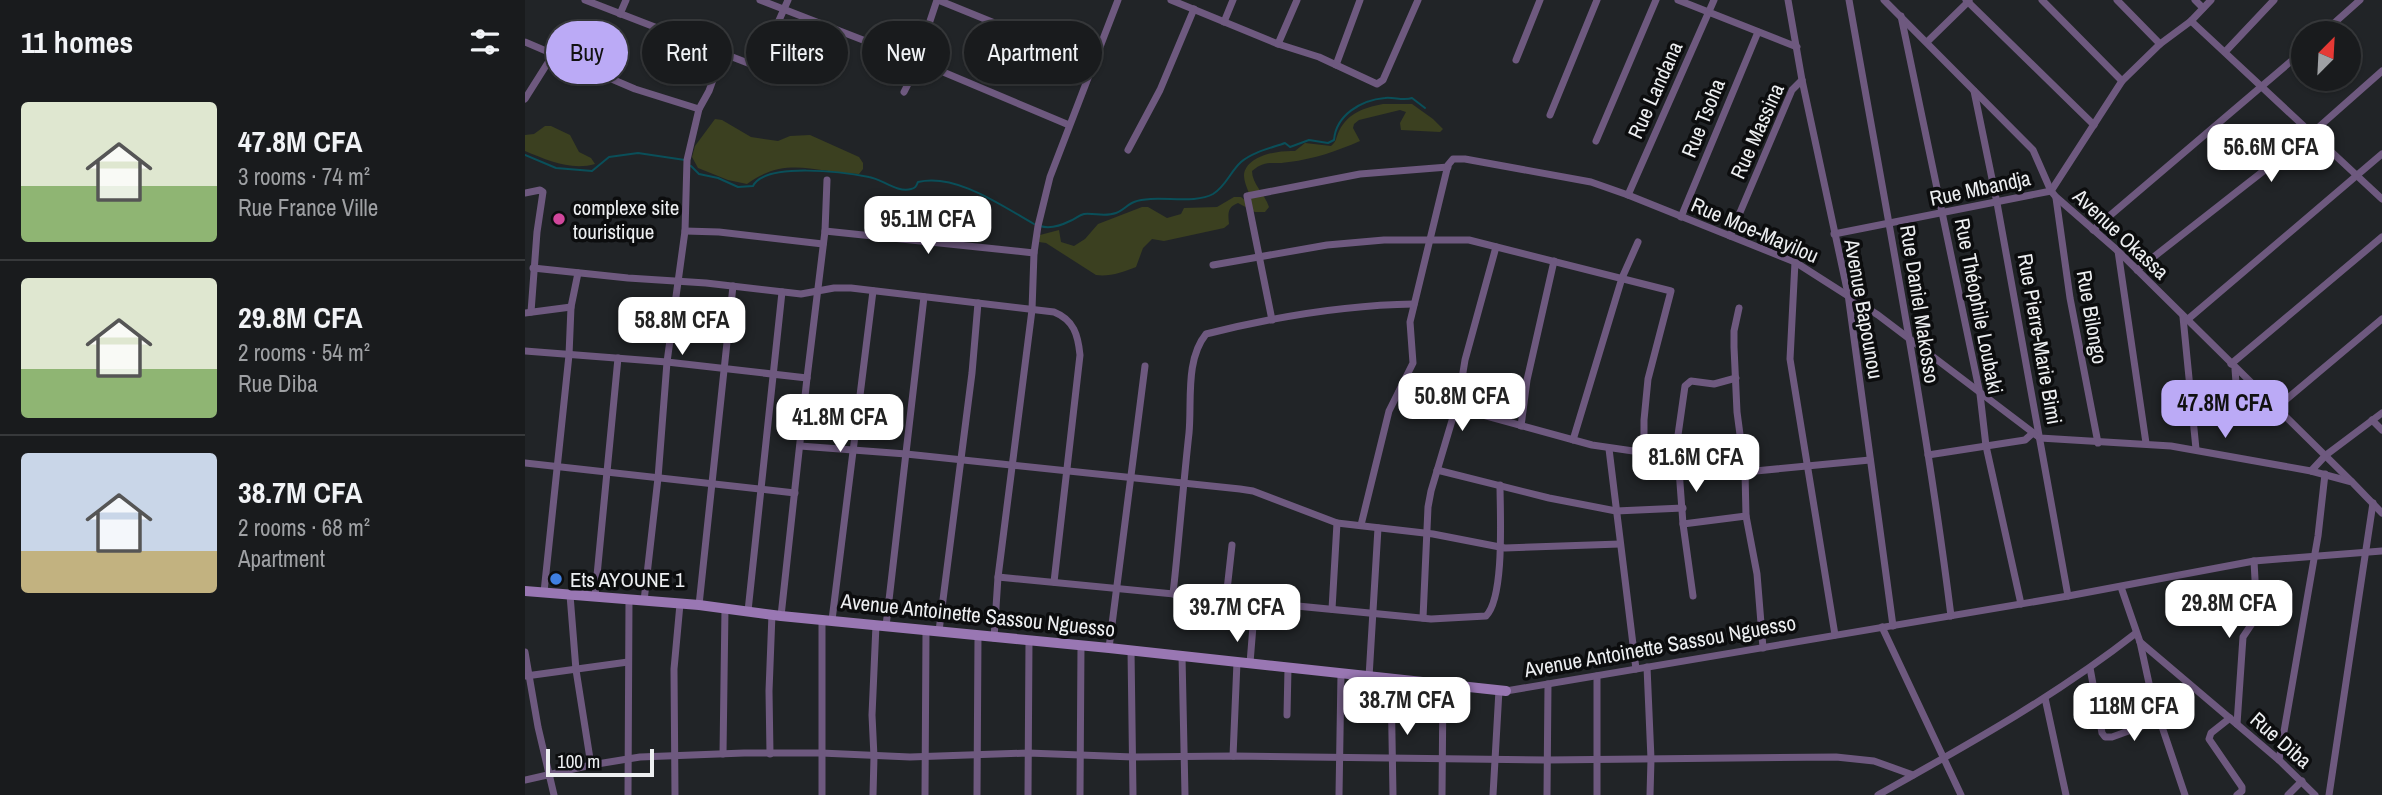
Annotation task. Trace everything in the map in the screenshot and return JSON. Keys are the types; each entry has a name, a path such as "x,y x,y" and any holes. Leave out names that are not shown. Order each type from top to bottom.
{"street":[{"path":"585,0 642,23"},
{"path":"620,14 626,0"},
{"path":"760,0 862,40"},
{"path":"732,58 758,65 788,0"},
{"path":"930,21 937,0 989,21"},
{"path":"1102,40 1118,0"},
{"path":"1172,0 1277,44 1308,53 1377,84 1381,82 1418,0"},
{"path":"1224,22 1233,0"},
{"path":"1277,44 1297,0"},
{"path":"1336,65 1360,0"},
{"path":"1516,60 1540,0"},
{"path":"1550,115 1597,0"},
{"path":"1595,141 1656,0"},
{"path":"1678,0 1797,47"},
{"name":"Rue Landana","path":"1627,195 1714,0"},
{"name":"Avenue Bapounou","path":"1788,0 1802,80 1848,294 1893,626"},
{"name":"Rue Daniel Makosso","path":"1849,0 1911,341 1941,531 1951,616"},
{"name":"Avenue Okassa","path":"1884,0 2033,150 2053,194 2118,251 2382,513"},
{"path":"2042,0 2122,81"},
{"path":"2117,0 2160,44"},
{"path":"2195,0 2203,8"},
{"path":"2053,194 2122,81 2211,0"},
{"path":"2225,52 2274,0"},
{"path":"2336,21 2360,0"},
{"path":"1927,42 1968,1 2094,125"},
{"path":"1128,150 1160,90 1193,9"},
{"name":"Rue Théophile Loubaki","path":"1901,16 1980,394 1986,446 2021,604"},
{"path":"2191,21 2382,199"},
{"name":"Rue Tsoha","path":"1681,217 1758,32"},
{"path":"525,42 546,50"},
{"path":"2093,230 2291,62"},
{"path":"525,99 546,66"},
{"path":"2137,270 2312,133 2382,71"},
{"path":"950,75 1069,125"},
{"name":"Rue Massina","path":"1730,236 1792,90 1802,80"},
{"path":"624,84 699,109"},
{"path":"644,601 658,478 667,362 685,231 687,160 699,109 711,84"},
{"path":"904,92 907,84"},
{"path":"994,638 998,577 1033,310 1034,253 1046,189 1085,84"},
{"name":"Rue Pierre-Marie Bimi","path":"1974,89 2068,596"},
{"path":"2196,449 2185,318 2382,154"},
{"name":"Rue Moe-Mayilou","path":"1448,167 1453,159 1487,161 1591,182 1795,262 1848,294 2040,438"},
{"path":"1272,320 1247,196 1360,174 1448,167 1409,330 1413,363 1389,411 1361,525"},
{"path":"770,754 769,691 819,290 827,180"},
{"path":"525,192 543,192 528,312 571,307"},
{"name":"Rue Mbandja","path":"1834,234 2053,194"},
{"name":"Rue Bilongo","path":"2053,194 2098,443"},
{"path":"685,231 719,232 823,244"},
{"path":"825,231 1034,253"},
{"path":"2237,396 2233,366 2382,237"},
{"path":"1213,265 1327,245 1431,239 1469,240 1671,291 1648,379 1643,450 1640,452 1609,449 1399,392"},
{"path":"1573,440 1622,278 1637,242"},
{"path":"1423,618 1428,507 1496,247"},
{"path":"2118,251 2146,443"},
{"path":"1521,426 1527,380 1554,261"},
{"path":"1795,262 1790,359 1835,635"},
{"path":"533,268 801,294 834,288 873,291 1054,312 1066,317 1079,339 1080,355 1054,582"},
{"path":"544,593 569,355 571,307 578,273"},
{"path":"699,605 722,368 733,286"},
{"path":"822,795 821,753 827,620 854,450 873,291"},
{"path":"748,611 782,292"},
{"path":"873,795 872,715 881,625 925,298"},
{"path":"939,631 972,373 978,303"},
{"path":"1173,594 1191,413 1192,375 1201,340 1206,334 1272,320 1370,305 1414,304"},
{"path":"1739,308 1734,331 1736,378 1745,472 1746,516 1757,574 1763,648"},
{"path":"2276,408 2382,319"},
{"path":"525,351 667,362 807,378"},
{"path":"595,596 618,358"},
{"path":"1109,648 1145,366"},
{"path":"1693,596 1683,524 1678,435 1685,386 1691,381 1710,384 1736,378"},
{"path":"2311,471 2326,456 2382,413"},
{"path":"2372,420 2382,430"},
{"path":"1928,455 2028,440 2033,433"},
{"path":"2040,438 2098,443 2146,443 2196,449 2311,471 2352,482"},
{"path":"800,446 906,454 1253,491 1337,523 1426,533 1500,547 1620,544"},
{"path":"1609,449 1636,669"},
{"path":"1745,472 1870,460"},
{"path":"525,463 795,493"},
{"path":"1437,470 1549,498 1616,511 1683,508"},
{"path":"2279,760 2325,474"},
{"path":"998,577 1423,618 1486,616 1499,570 1500,485"},
{"path":"2329,795 2373,503"},
{"path":"1683,524 1746,516"},
{"path":"1332,609 1337,523"},
{"path":"1369,677 1378,528"},
{"path":"1226,599 1232,545"},
{"name":"Avenue Antoinette Sassou Nguesso","path":"525,591 699,605 1502,691 2121,587 2254,561 2382,551"},
{"path":"2237,795 2242,791 2242,786 2209,739 2211,733 2233,721 2243,637 2257,616 2254,561"},
{"name":"Rue Diba","path":"2121,587 2140,642 2279,760 2315,795"},
{"path":"570,595 576,670 591,765"},
{"path":"628,795 629,599"},
{"path":"1250,663 1255,601"},
{"path":"675,795 674,669 680,604"},
{"path":"723,754 725,608"},
{"path":"1882,627 1961,795"},
{"path":"925,795 926,631"},
{"path":"1878,795 2045,698 2136,633"},
{"path":"977,795 978,636"},
{"path":"1028,795 1029,640"},
{"path":"2140,642 2152,697 2185,795"},
{"path":"1080,795 1081,645"},
{"path":"1131,650 1133,795"},
{"path":"525,652 526,676 554,795"},
{"path":"1182,656 1185,795"},
{"path":"526,676 628,662"},
{"path":"1233,756 1237,662"},
{"path":"1647,667 1650,795"},
{"path":"1287,668 1287,715"},
{"path":"2090,668 2105,737 2112,737 2159,720"},
{"path":"1339,795 1341,674"},
{"path":"1597,676 1597,795"},
{"path":"1391,679 1393,795"},
{"path":"1442,795 1443,684"},
{"path":"1547,795 1548,684"},
{"path":"1493,795 1502,691"},
{"path":"2045,698 2066,795"},
{"path":"525,780 629,759 821,753 874,757 1028,753 1133,757 1495,760 1855,758 1874,761 1913,775"},
{"path":"2288,795 2302,781"}],"green space":[{"path":"1383,104 1412,104 1443,129 1440,132 1401,130 1400,123 1406,112 1400,110 1359,120 1353,128 1360,141 1307,159 1265,164 1252,171 1269,207 1265,212 1255,212 1238,203 1230,209 1229,224 1224,228 1164,241 1152,239 1143,248 1136,267 1121,272 1096,275 1046,243 1039,242 1040,235 1059,230 1061,242 1074,246 1085,239 1098,224 1142,207 1148,207 1167,218 1181,214 1184,208 1217,207 1234,197 1241,197 1246,201 1250,196 1244,175 1246,168 1257,158 1295,151 1305,143 1331,146 1347,119 1363,109"},
{"path":"715,119 722,120 751,137 778,141 790,136 810,135 859,157 863,169 859,174 788,168 761,175 747,184 728,180 698,168 692,157 695,146"},
{"path":"545,126 570,135 579,152 591,158 595,164 568,165 525,151 525,135 534,134"}],"waterway":[{"path":"1040,226 1059,226 1084,214 1112,214 1142,200 1195,199 1213,194 1241,162 1257,153 1285,143 1290,147 1309,140 1328,143 1334,140 1339,123 1351,110 1376,99 1412,98 1425,108"},
{"path":"525,155 556,168 592,171 609,157 638,153 685,160"},
{"path":"691,166 699,174 718,178 738,187 753,186 760,179 789,171 869,177 906,190 916,187 918,182 948,182 993,200 1034,224"}],"place":[{"name":"complexe site touristique","path":"559,219"},
{"name":"Ets AYOUNE 1","path":"556,579"}]}
